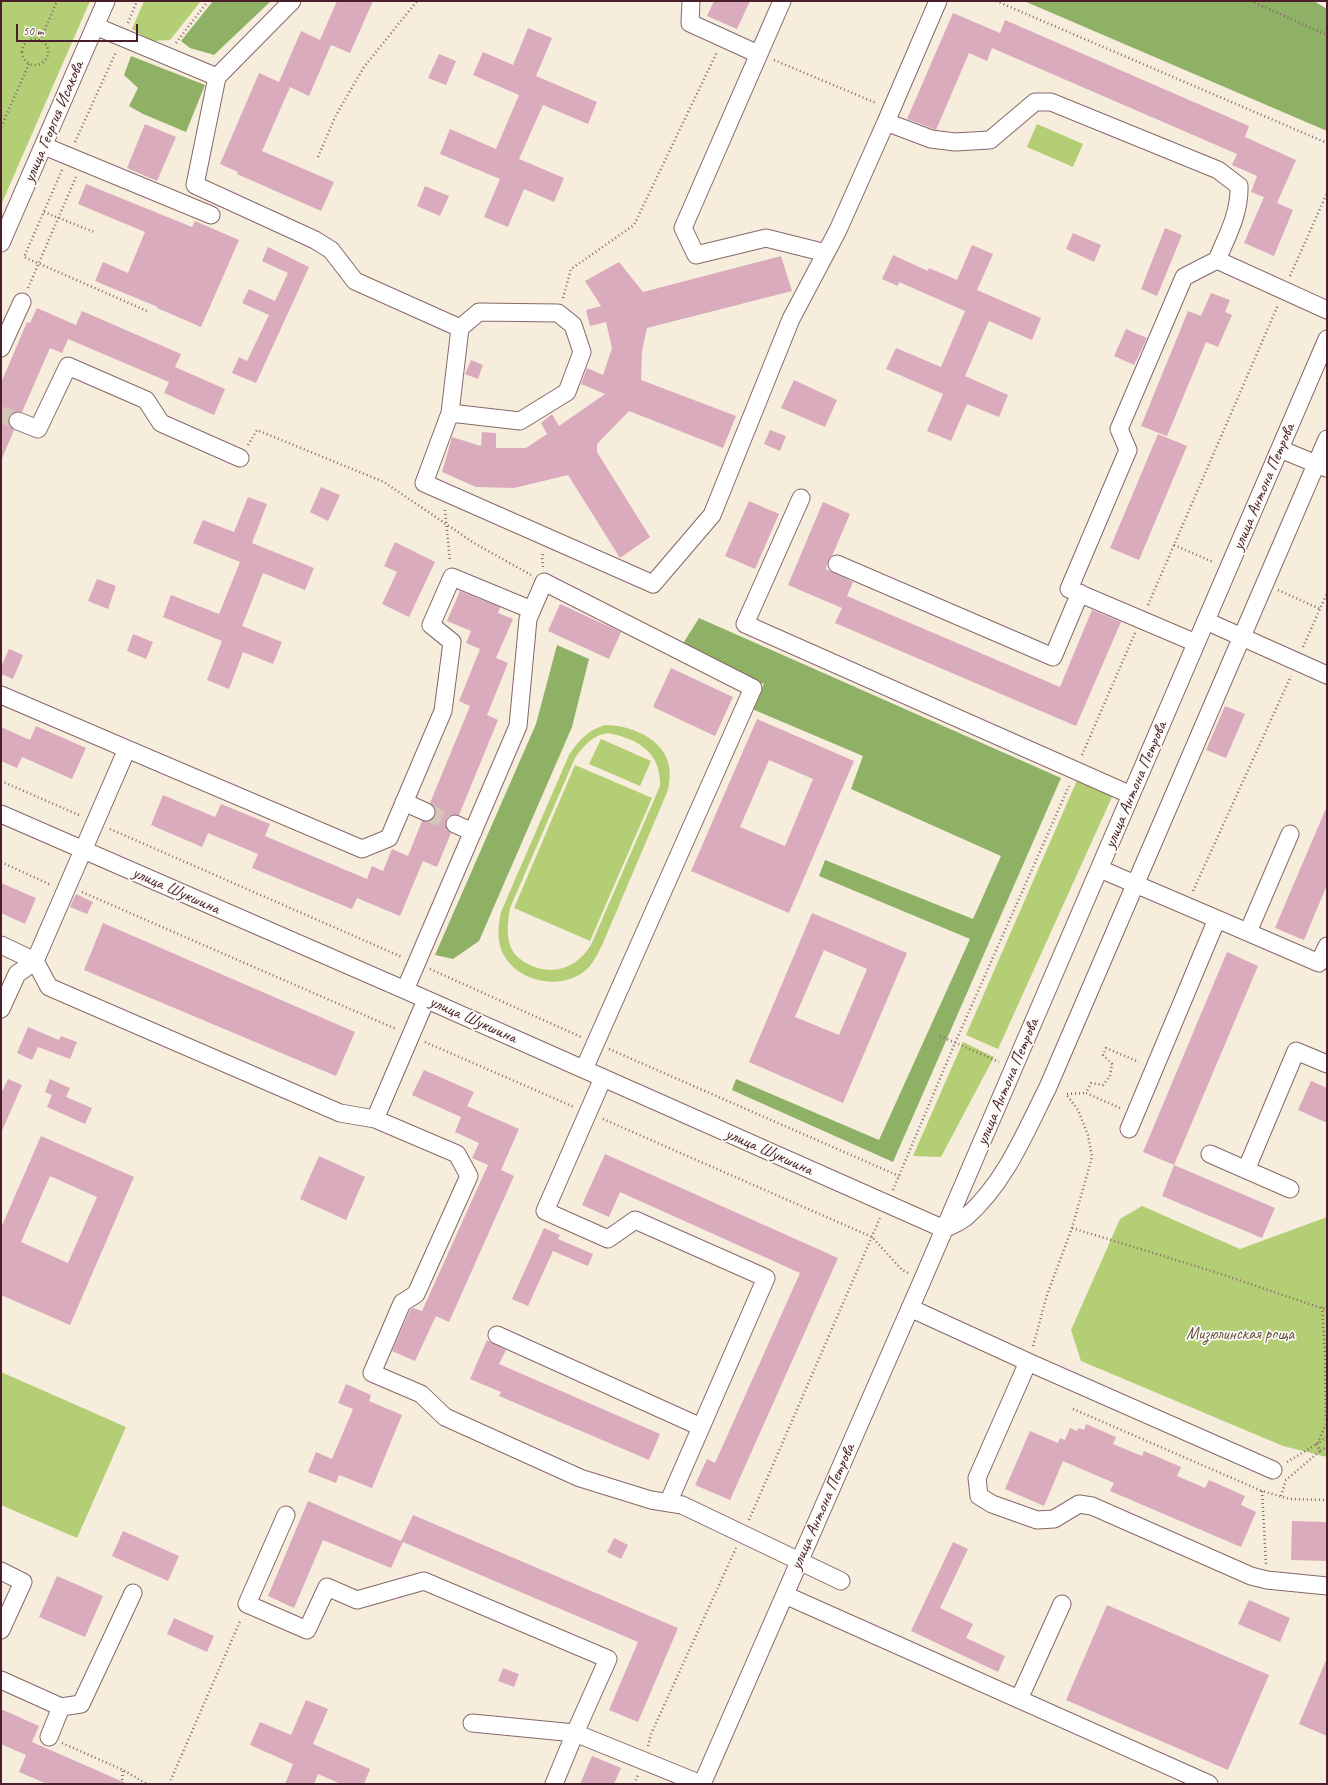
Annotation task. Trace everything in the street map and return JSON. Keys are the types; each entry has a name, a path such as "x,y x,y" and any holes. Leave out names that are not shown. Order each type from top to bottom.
{"street":[{"name":"улица Георгия Исакова","path":"1,244 106,1"},
{"path":"292,1 217,77 195,185 315,240 331,250 355,281 460,328"},
{"path":"690,1 690,24 758,54"},
{"path":"782,1 683,228 696,256 766,238 826,253"},
{"path":"450,413 520,421 567,392 582,352 573,325 558,313 479,312 460,328 450,413 424,483 653,584 712,515 791,319 838,230 938,1"},
{"path":"95,26 217,77"},
{"path":"888,116 931,139 955,142 990,140 1035,102 1051,102 1218,170 1239,186 1237,214 1217,260 1184,277 1119,429 1128,450 1069,588 1196,643"},
{"path":"44,146 211,215"},
{"path":"1217,260 1327,310"},
{"path":"1,348 22,302"},
{"name":"улица Антона Петрова","path":"702,1784 922,1281 1327,339"},
{"path":"18,421 38,430 68,366 146,400 161,423 240,458"},
{"name":"улица Антона Петрова","path":"944,1229 964,1218 991,1191 1017,1150 1048,1088 1241,636 1264,584 1322,466 1327,439"},
{"path":"1280,449 1322,466"},
{"path":"801,498 745,624 1132,795"},
{"path":"837,564 1052,657 1080,593"},
{"path":"1,695 362,849 389,838 443,711 452,642 431,625 452,577 532,610"},
{"path":"405,990 518,726 528,619 544,582 753,688 584,1069"},
{"path":"1206,621 1327,675"},
{"path":"1,1009 17,974 35,960 127,749"},
{"path":"404,802 426,812"},
{"name":"улица Шукшина","path":"1,814 405,990 944,1229"},
{"path":"455,824 473,832"},
{"path":"1248,932 1290,834"},
{"path":"1100,869 1323,965 1327,946"},
{"path":"1132,1122 1217,919"},
{"path":"1,945 35,960 49,987 340,1113 375,1119 457,1154 469,1176 416,1294 402,1303 372,1373 421,1394 445,1417 580,1478 651,1500 682,1505 841,1581"},
{"path":"375,1119 426,1000"},
{"path":"1246,1170 1296,1051 1327,1064"},
{"path":"603,1078 545,1211 608,1239 635,1220 766,1278 668,1503"},
{"path":"1210,1154 1290,1189"},
{"path":"910,1308 1028,1362 1273,1470"},
{"path":"497,1335 701,1427"},
{"path":"1028,1362 977,1478 979,1496 992,1504 1037,1520 1054,1519 1079,1504 1092,1506 1251,1576 1267,1580 1327,1586"},
{"path":"286,1515 248,1604 307,1630 327,1587 357,1600 424,1581 608,1659 554,1784"},
{"path":"1,1571 23,1582 1,1630"},
{"path":"1,1680 61,1707 81,1704 133,1593"},
{"path":"785,1595 1209,1784"},
{"path":"1019,1699 1062,1604"},
{"path":"49,1737 61,1707"},
{"path":"472,1723 576,1733 702,1784"}],"path":[{"path":"40,41 57,1"},
{"path":"166,56 208,1"},
{"path":"318,157 336,116 364,67 416,1"},
{"path":"996,1 1327,143"},
{"path":"1251,1 1327,35"},
{"path":"33,40 40,41 47,47 47,56 42,63 38,65 30,64 24,58 22,50 23,47 26,43 33,40"},
{"path":"558,313 571,269 634,225 717,51 723,51"},
{"path":"758,54 888,116"},
{"path":"1,127 30,64"},
{"path":"22,302 83,162"},
{"path":"651,1734 743,1533 958,1035 1076,770 1327,193"},
{"path":"44,212 94,232"},
{"path":"257,430 384,482 474,544 544,582"},
{"path":"443,491 452,577"},
{"path":"544,582 542,557 549,538"},
{"path":"1174,545 1229,569"},
{"path":"1264,584 1320,609"},
{"path":"1186,906 1297,662 1327,592"},
{"path":"1,781 898,1176"},
{"path":"1,862 66,888 411,1035 872,1237 902,1270 922,1281"},
{"path":"1132,1122 1086,1093 1091,1083 1103,1085 1110,1076 1112,1064 1103,1055 1106,1048 1154,1068"},
{"path":"1028,1362 1047,1295 1072,1228 1092,1157 1088,1135 1078,1110 1066,1094"},
{"path":"1072,1228 1215,1272 1322,1307 1327,1310"},
{"path":"1320,1451 1317,1444 1326,1422 1325,1353 1322,1307"},
{"path":"1072,1409 1262,1491 1290,1499 1327,1500"},
{"path":"1273,1470 1327,1437"},
{"path":"1281,1496 1286,1480 1320,1451 1327,1447"},
{"path":"1262,1491 1267,1580"},
{"path":"169,1784 248,1604"},
{"path":"49,1737 123,1770 147,1784"},
{"path":"122,1784 123,1770"}],"green space":[{"path":"1,1 90,1 1,205"},
{"path":"144,1 201,1 170,40 151,41 132,29"},
{"path":"213,1 271,1 214,55 190,48 181,41"},
{"path":"1024,1 1314,1 1327,9 1327,131"},
{"path":"131,56 205,85 186,132 143,114 129,106 138,88 124,75"},
{"path":"1037,124 1083,144 1073,167 1027,147"},
{"path":"699,618 1061,778 893,1162 732,1090 736,1079 879,1140 970,939 819,876 825,860 973,919 1001,856 851,789 863,756 752,709 764,684 682,645"},
{"path":"557,645 589,659 572,727 479,941 453,959 435,955 536,724"},
{"path":"605,725 623,727 641,733 657,744 663,751 669,767 670,774 668,790 597,955 589,967 580,975 557,982 545,981 522,973 512,966 505,957 500,946 498,935 501,912 569,755 584,737 599,727","holes":["608,733 638,743 652,756 657,764 660,786 591,945 579,960 571,965 555,970 537,968 520,959 511,948 508,931 510,908 575,758 585,745 597,736"]},
{"path":"601,739 651,761 640,786 589,764"},
{"path":"575,765 652,798 590,941 514,908"},
{"path":"1078,778 1112,797 998,1049 966,1035"},
{"path":"963,1042 994,1057 941,1157 913,1156"},
{"name":"Мизюлинская роща","path":"1142,1206 1240,1249 1327,1217 1327,1457 1283,1446 1081,1361 1071,1330 1120,1219"},
{"path":"1,1372 126,1427 77,1538 1,1505"}],"building":[{"path":"337,1 373,1 350,53 331,45 309,96 290,87 262,151 334,182 321,211 237,174 238,172 220,164 259,73 279,82 301,31 320,40"},
{"path":"714,1 750,1 737,29 707,16"},
{"path":"953,13 1000,33 1005,20 1249,126 1245,137 1296,160 1277,203 1293,210 1274,256 1244,243 1264,197 1251,192 1257,176 1232,165 1237,154 992,48 987,61 969,53 936,130 907,119"},
{"path":"528,28 552,38 536,76 597,102 588,124 543,105 519,159 564,178 554,202 524,189 508,227 484,217 500,179 440,154 450,129 496,149 519,95 473,75 483,52 513,65"},
{"path":"439,54 456,61 446,85 428,78"},
{"path":"145,124 176,137 157,181 127,168"},
{"path":"86,184 192,227 195,221 239,240 201,327 157,308 158,307 95,281 103,262 128,273 145,232 78,204"},
{"path":"425,186 449,196 440,216 417,206"},
{"path":"1165,228 1182,235 1157,296 1141,289"},
{"path":"1073,233 1101,245 1094,262 1066,249"},
{"path":"972,245 993,254 977,290 1041,318 1032,340 989,321 965,376 1008,395 999,417 967,404 951,441 927,431 943,394 886,369 896,348 941,367 965,311 899,282 898,286 882,279 893,255 928,271 929,268 957,280"},
{"path":"268,247 309,267 256,383 232,373 239,357 247,361 269,315 242,303 249,289 275,301 288,273 262,261"},
{"path":"781,256 792,291 647,328 642,351 641,380 736,416 723,448 629,411 597,444 597,452 650,537 620,558 568,475 514,488 476,487 442,472 452,437 481,446 482,432 496,433 496,448 526,448 547,434 541,423 552,414 559,426 605,394 581,384 587,368 603,375 612,348 606,322 590,326 586,310 601,306 585,281 619,262 643,292"},
{"path":"1211,293 1230,300 1225,312 1232,315 1218,347 1206,342 1167,436 1141,426 1188,311 1201,316"},
{"path":"37,308 76,325 82,311 181,354 175,367 225,389 214,415 164,393 169,382 68,339 62,353 50,348 22,412 16,411 9,417 8,423 14,430 1,461 1,383 27,322 30,323"},
{"path":"1126,329 1147,338 1134,365 1114,356"},
{"path":"471,360 483,365 478,379 465,374"},
{"path":"794,380 837,400 825,427 781,408"},
{"path":"770,430 786,436 780,451 764,444"},
{"path":"1158,434 1187,446 1139,560 1110,548"},
{"path":"321,487 340,495 328,521 310,512"},
{"path":"248,497 267,504 252,543 314,568 305,590 263,573 242,626 282,642 273,664 243,652 229,689 207,680 222,641 163,617 171,595 219,614 240,562 193,543 203,520 234,532"},
{"path":"749,501 779,514 755,569 725,556"},
{"path":"823,502 850,514 832,556 828,560 826,569 853,582 847,596 1060,687 1092,610 1121,622 1076,726 835,623 842,608 788,585"},
{"path":"395,542 435,562 409,617 382,604 397,572 384,566"},
{"path":"97,579 116,586 108,609 88,601"},
{"path":"460,591 500,607 498,613 513,619 496,658 508,663 487,715 498,720 459,815 449,816 446,820 447,830 451,833 437,867 423,861 400,916 357,898 352,909 252,868 258,854 208,833 202,847 151,825 163,795 215,817 221,804 270,824 265,836 367,879 372,866 383,871 392,849 408,856 422,821 431,820 435,816 434,807 430,803 470,706 459,701 480,649 466,643 471,631 447,621"},
{"path":"560,604 621,632 609,659 548,631"},
{"path":"133,634 153,642 146,659 127,651"},
{"path":"9,649 23,655 13,679 1,674 1,667"},
{"path":"671,668 733,697 715,736 653,707"},
{"path":"1225,706 1245,714 1226,758 1206,750"},
{"path":"757,719 854,761 789,913 691,871","holes":["769,760 813,779 785,846 740,827"]},
{"path":"36,726 86,748 72,779 22,757 17,768 1,761 1,727 30,740"},
{"path":"1327,806 1327,885 1304,940 1275,928"},
{"path":"1,883 36,898 25,924 1,913"},
{"path":"76,894 93,902 87,914 70,907"},
{"path":"812,913 907,953 843,1103 749,1062","holes":["824,950 867,969 839,1035 795,1017"]},
{"path":"103,923 355,1032 336,1076 84,970"},
{"path":"1227,952 1258,966 1174,1165 1143,1152"},
{"path":"28,1027 59,1040 61,1036 77,1042 70,1059 38,1047 32,1060 17,1053"},
{"path":"424,1070 474,1092 467,1106 519,1129 501,1170 514,1176 449,1322 436,1316 415,1361 392,1351 410,1310 413,1308 422,1311 488,1165 472,1158 479,1143 455,1132 461,1117 412,1095"},
{"path":"8,1079 22,1085 1,1133 1,1094"},
{"path":"50,1079 70,1088 66,1097 92,1108 85,1124 47,1107 52,1095 45,1092"},
{"path":"1311,1081 1327,1088 1327,1123 1298,1110"},
{"path":"41,1136 134,1177 70,1325 1,1295 1,1228","holes":["50,1176 97,1197 68,1263 21,1242"]},
{"path":"605,1154 838,1258 730,1500 695,1485 707,1459 715,1463 800,1273 620,1192 609,1217 582,1205"},
{"path":"319,1156 365,1177 346,1220 300,1199"},
{"path":"1174,1165 1275,1208 1262,1238 1162,1196"},
{"path":"544,1228 560,1235 558,1239 593,1254 588,1266 553,1251 528,1306 512,1299"},
{"path":"487,1340 506,1350 499,1364 660,1434 649,1460 499,1396 501,1392 470,1379"},
{"path":"346,1384 371,1395 369,1401 402,1415 372,1488 339,1475 336,1483 308,1472 316,1452 332,1459 353,1409 338,1403"},
{"path":"1086,1424 1116,1437 1113,1444 1142,1456 1144,1451 1181,1467 1177,1476 1205,1488 1209,1480 1245,1496 1241,1505 1256,1512 1241,1547 1110,1491 1114,1483 1063,1461 1044,1506 1005,1489 1030,1431 1058,1443 1060,1438 1065,1440 1070,1428 1077,1431 1078,1428 1084,1430"},
{"path":"308,1501 401,1541 413,1515 678,1628 638,1722 609,1710 638,1642 403,1542 391,1568 323,1540 294,1608 268,1596"},
{"path":"1292,1521 1327,1522 1327,1561 1291,1560"},
{"path":"123,1531 179,1556 168,1581 112,1556"},
{"path":"614,1538 628,1545 621,1559 607,1552"},
{"path":"953,1542 968,1549 940,1608 973,1624 966,1638 1005,1656 998,1672 911,1631"},
{"path":"57,1576 103,1596 85,1637 39,1617"},
{"path":"1249,1600 1290,1618 1280,1642 1238,1624"},
{"path":"1107,1605 1269,1675 1228,1770 1066,1700"},
{"path":"174,1618 214,1636 207,1652 167,1634"},
{"path":"1327,1658 1327,1736 1299,1724"},
{"path":"503,1668 519,1674 514,1687 498,1681"},
{"path":"306,1700 328,1709 313,1744 370,1769 364,1784 341,1784 318,1774 314,1784 285,1784 293,1764 250,1745 260,1722 291,1735"},
{"path":"1,1709 39,1726 32,1742 128,1784 47,1784 19,1772 26,1755 1,1744"},
{"path":"592,1756 621,1768 614,1784 580,1784"}],"tunnel":[{"path":"1,414 18,421"},
{"path":"426,812 455,824"}]}
